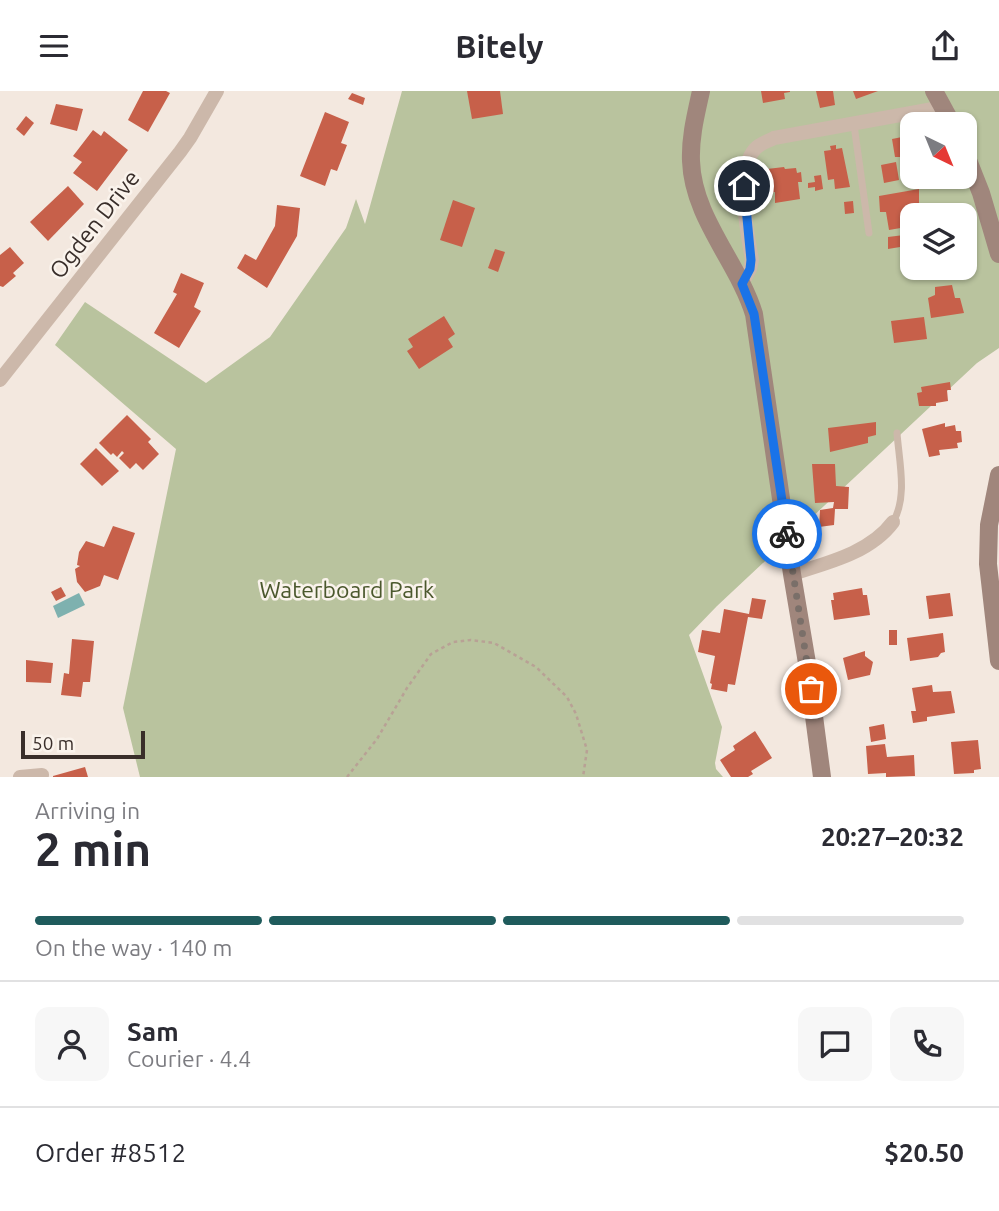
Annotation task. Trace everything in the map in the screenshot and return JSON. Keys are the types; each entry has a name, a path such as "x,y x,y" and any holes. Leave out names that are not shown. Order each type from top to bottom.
{"street":[{"name":"Ogden Drive","path":"0,380 180,152 217,91"},
{"path":"701,91 691,144 695,185 710,224 742,284 754,314 822,777"},
{"path":"934,91 946,112"},
{"path":"742,284 750,269 751,260 744,186 755,148 775,138 944,107"},
{"path":"977,184 999,254"},
{"path":"999,475 989,526 988,564 999,661"},
{"path":"792,574 855,552 879,537 893,522"},
{"path":"20,777 42,775"}],"lane":[{"path":"854,125 869,233"},
{"path":"893,522 901,493 897,433"}],"path":[{"path":"347,777 377,739 431,654 453,642 471,640 494,643 536,667 567,697 576,714 587,750 583,777"}],"green space":[{"name":"Waterboard Park","path":"402,91 999,91 999,348 977,363 689,635 722,727 715,763 716,769 723,777 140,777 123,708 176,449 55,345 85,302 206,383 270,337 346,228 356,199 365,224"}],"water":[{"path":"79,593 85,605 58,618 53,606"}],"building":[{"path":"143,91 170,93 148,132 128,120"},
{"path":"467,91 500,91 503,114 472,119"},
{"path":"761,91 790,92 784,93 785,99 763,103"},
{"path":"816,91 833,91 835,105 820,108"},
{"path":"853,91 878,91 856,99"},
{"path":"352,93 365,98 363,105 348,99"},
{"path":"56,104 83,109 77,131 50,124"},
{"path":"325,112 349,122 341,143 347,145 337,171 331,169 325,186 300,176"},
{"path":"26,116 34,123 24,136 16,129"},
{"path":"93,130 101,136 104,131 128,150 97,191 73,173 82,162 73,156"},
{"path":"900,137 900,157 895,157 892,139"},
{"path":"836,145 836,149 842,148 850,187 835,189 834,179 828,180 824,151 831,150 830,146"},
{"path":"896,162 899,180 884,183 881,165"},
{"path":"796,168 797,173 801,172 802,182 798,182 800,199 775,203 775,192 763,194 763,187 769,186 767,169"},
{"path":"821,175 823,189 815,191 815,187 808,188 808,183 815,182 814,176"},
{"path":"68,186 84,204 48,241 30,222"},
{"path":"919,189 919,203 900,203 900,228 889,230 886,212 880,212 879,196"},
{"path":"453,200 475,208 462,247 440,240"},
{"path":"853,201 854,213 845,214 844,202"},
{"path":"277,205 300,208 297,236 267,288 237,268 245,254 256,260 275,226"},
{"path":"900,236 900,247 888,249 888,237"},
{"path":"10,247 24,263 13,273 16,276 3,287 0,286 0,255"},
{"path":"495,249 505,252 498,272 488,268"},
{"path":"181,273 204,283 194,307 201,311 179,348 154,333 177,294 173,292"},
{"path":"952,285 955,298 960,298 964,313 931,318 928,298 935,295 935,287"},
{"path":"444,316 455,334 448,339 453,347 419,369 407,351 413,347 408,339"},
{"path":"924,317 927,339 894,343 891,321"},
{"path":"950,382 951,390 947,390 948,401 936,403 936,406 919,406 917,393 922,392 921,387"},
{"path":"127,415 151,439 148,442 159,454 143,470 136,463 130,469 119,458 124,453 122,451 117,457 113,453 111,455 99,443"},
{"path":"876,422 876,435 868,437 868,443 830,452 828,428"},
{"path":"945,423 945,427 955,425 956,431 961,431 962,442 957,443 958,448 939,450 940,455 929,457 922,429"},
{"path":"96,448 119,471 102,486 80,464"},
{"path":"812,464 835,464 836,486 849,487 848,509 835,509 834,525 819,527 820,510 833,508 834,502 815,503"},
{"path":"113,526 135,533 118,580 104,575 100,586 85,592 77,582 75,569 80,566 77,565 79,552 86,541 104,547"},
{"path":"61,587 66,596 56,601 51,592"},
{"path":"862,588 863,595 867,595 870,615 834,620 831,600 834,600 833,593"},
{"path":"950,593 953,616 929,619 926,596"},
{"path":"752,598 766,600 762,619 748,617 735,685 728,684 727,692 711,689 715,656 698,652 702,630 720,633 724,609 749,614"},
{"path":"889,630 897,630 897,645 889,645"},
{"path":"943,633 945,652 938,657 910,661 907,638"},
{"path":"72,639 94,641 90,682 83,682 81,697 61,695 64,673 69,674"},
{"path":"865,651 865,656 873,662 870,675 848,680 843,658"},
{"path":"26,660 53,663 51,683 26,682"},
{"path":"932,685 933,692 951,691 955,713 927,717 927,721 913,723 911,711 916,711 912,688"},
{"path":"884,724 886,739 871,742 869,727"},
{"path":"755,731 772,758 751,771 753,774 748,777 731,777 720,760 735,750 733,746"},
{"path":"978,740 981,769 974,770 974,773 954,774 951,742"},
{"path":"885,744 887,757 914,755 915,776 886,777 886,773 868,774 866,746"},
{"path":"85,767 88,777 53,777 53,776"}],"way so far":[{"path":"787,534 811,689"}],"route":[{"path":"744,186 751,260 750,269 742,284 754,314 787,534"}]}
